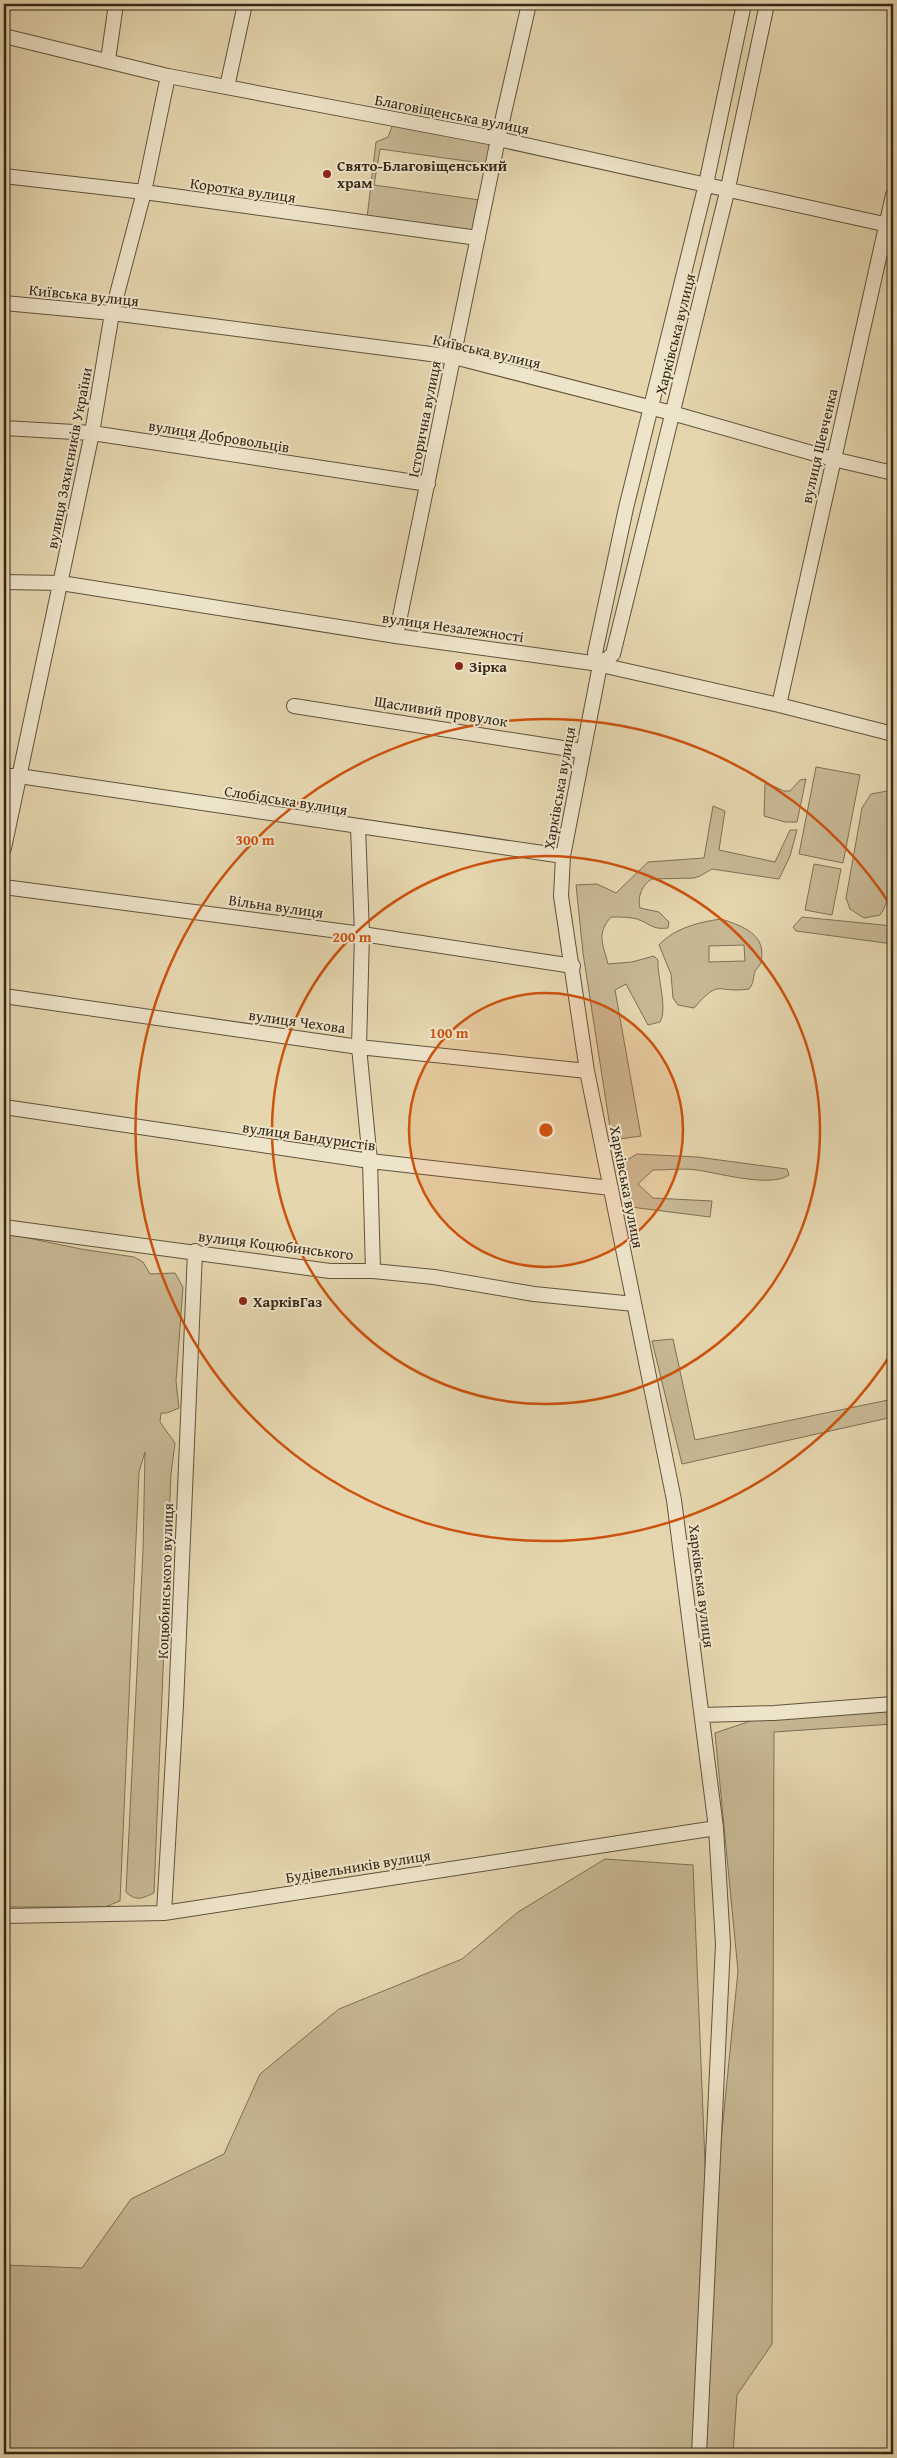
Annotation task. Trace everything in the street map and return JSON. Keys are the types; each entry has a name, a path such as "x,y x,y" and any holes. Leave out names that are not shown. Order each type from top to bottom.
{"street":[{"path":"108,60 116,4"},
{"path":"227,87 245,4"},
{"name":"Історична вулиця","path":"396,636 498,139 529,4"},
{"name":"Харківська вулиця","path":"699,2454 723,1944 716,1828 674,1500 587,1071 573,966 561,896 563,856 600,665 595,653 626,508 706,184 744,4"},
{"name":"Харківська вулиця","path":"600,665 613,654 728,188 767,4"},
{"name":"Благовіщенська вулиця","path":"4,36 168,76 498,139 890,225"},
{"name":"вулиця Захисників України","path":"4,848 92,433 112,313 144,192 168,76"},
{"name":"Коротка вулиця","path":"4,176 144,192 478,238"},
{"name":"вулиця Шевченка","path":"779,705 833,459 890,225 893,195"},
{"name":"Київська вулиця","path":"4,303 112,313 454,357 672,413 833,459 893,473"},
{"name":"вулиця Добровольців","path":"4,428 92,433 428,484"},
{"name":"вулиця Незалежності","path":"4,582 61,583 396,636 600,665 779,705 893,734"},
{"name":"Щасливий провулок","path":"294,706 582,751"},
{"name":"Слобідська вулиця","path":"4,776 19,776 358,828 563,856"},
{"path":"358,828 362,934 359,1047 370,1162 373,1271"},
{"name":"Вільна вулиця","path":"4,887 362,934 573,966"},
{"name":"вулиця Чехова","path":"4,996 359,1047 587,1071"},
{"name":"вулиця Бандуристів","path":"4,1107 370,1162 611,1188"},
{"name":"вулиця Коцюбинського","path":"4,1227 195,1251 330,1271 373,1271 434,1277 534,1294 634,1304"},
{"name":"Коцюбинського вулиця","path":"164,1913 176,1705 195,1251"},
{"path":"702,1715 774,1713 893,1704"},
{"name":"Будівельників вулиця","path":"4,1916 164,1913 716,1828"}],"shaded area":[{"path":"393,124 493,143 488,164 380,149 374,185 480,200 474,232 367,218 376,142 388,137"},
{"path":"816,767 860,775 843,863 799,854"},
{"path":"806,779 797,822 785,822 764,816 765,784 767,783 784,791 790,791 800,780"},
{"path":"887,791 893,793 893,857 889,892 880,915 864,918 850,909 846,898 862,808 871,794"},
{"path":"713,806 725,811 719,850 775,862 790,830 797,830 790,856 779,879 712,869 694,878 652,879 648,881 641,892 640,908 659,912 669,922 668,928 655,927 628,917 611,917 606,923 602,939 608,964 632,962 654,956 658,960 663,1001 660,1022 648,1025 626,984 615,990 641,1136 612,1140 583,953 576,885 597,884 616,893 648,862 704,858"},
{"path":"814,864 841,869 832,915 805,910"},
{"path":"802,917 893,926 893,944 796,931 793,927"},
{"path":"721,919 752,933 760,944 762,952 761,961 755,971 752,985 749,989 715,990 703,998 694,1008 678,1005 673,998 671,974 659,945 680,930 696,924","holes":["744,945 745,961 709,962 709,946"]},
{"path":"637,1154 697,1157 787,1169 789,1175 781,1179 758,1180 692,1169 653,1170 638,1184 653,1198 712,1201 710,1217 631,1207 623,1162"},
{"path":"4,1233 81,1249 134,1257 143,1262 150,1274 175,1273 183,1287 176,1381 179,1408 167,1413 161,1413 160,1422 175,1443 171,1474 154,1893 143,1898 136,1898 126,1892 143,1551 145,1452 139,1472 120,1901 105,1907 4,1907"},
{"path":"673,1339 695,1440 893,1399 893,1417 682,1464 652,1341"},
{"path":"893,1704 893,1724 774,1732 772,2344 737,2395 733,2454 4,2454 4,2265 82,2268 131,2199 224,2154 260,2074 339,2009 462,1959 518,1912 605,1859 693,1865 709,2262 738,1971 715,1733 774,1713"}],"place":[{"name":"Свято-Благовіщенський храм","path":"327,174"},
{"name":"Зірка","path":"459,666"},
{"name":"ХарківГаз","path":"243,1301"}]}
